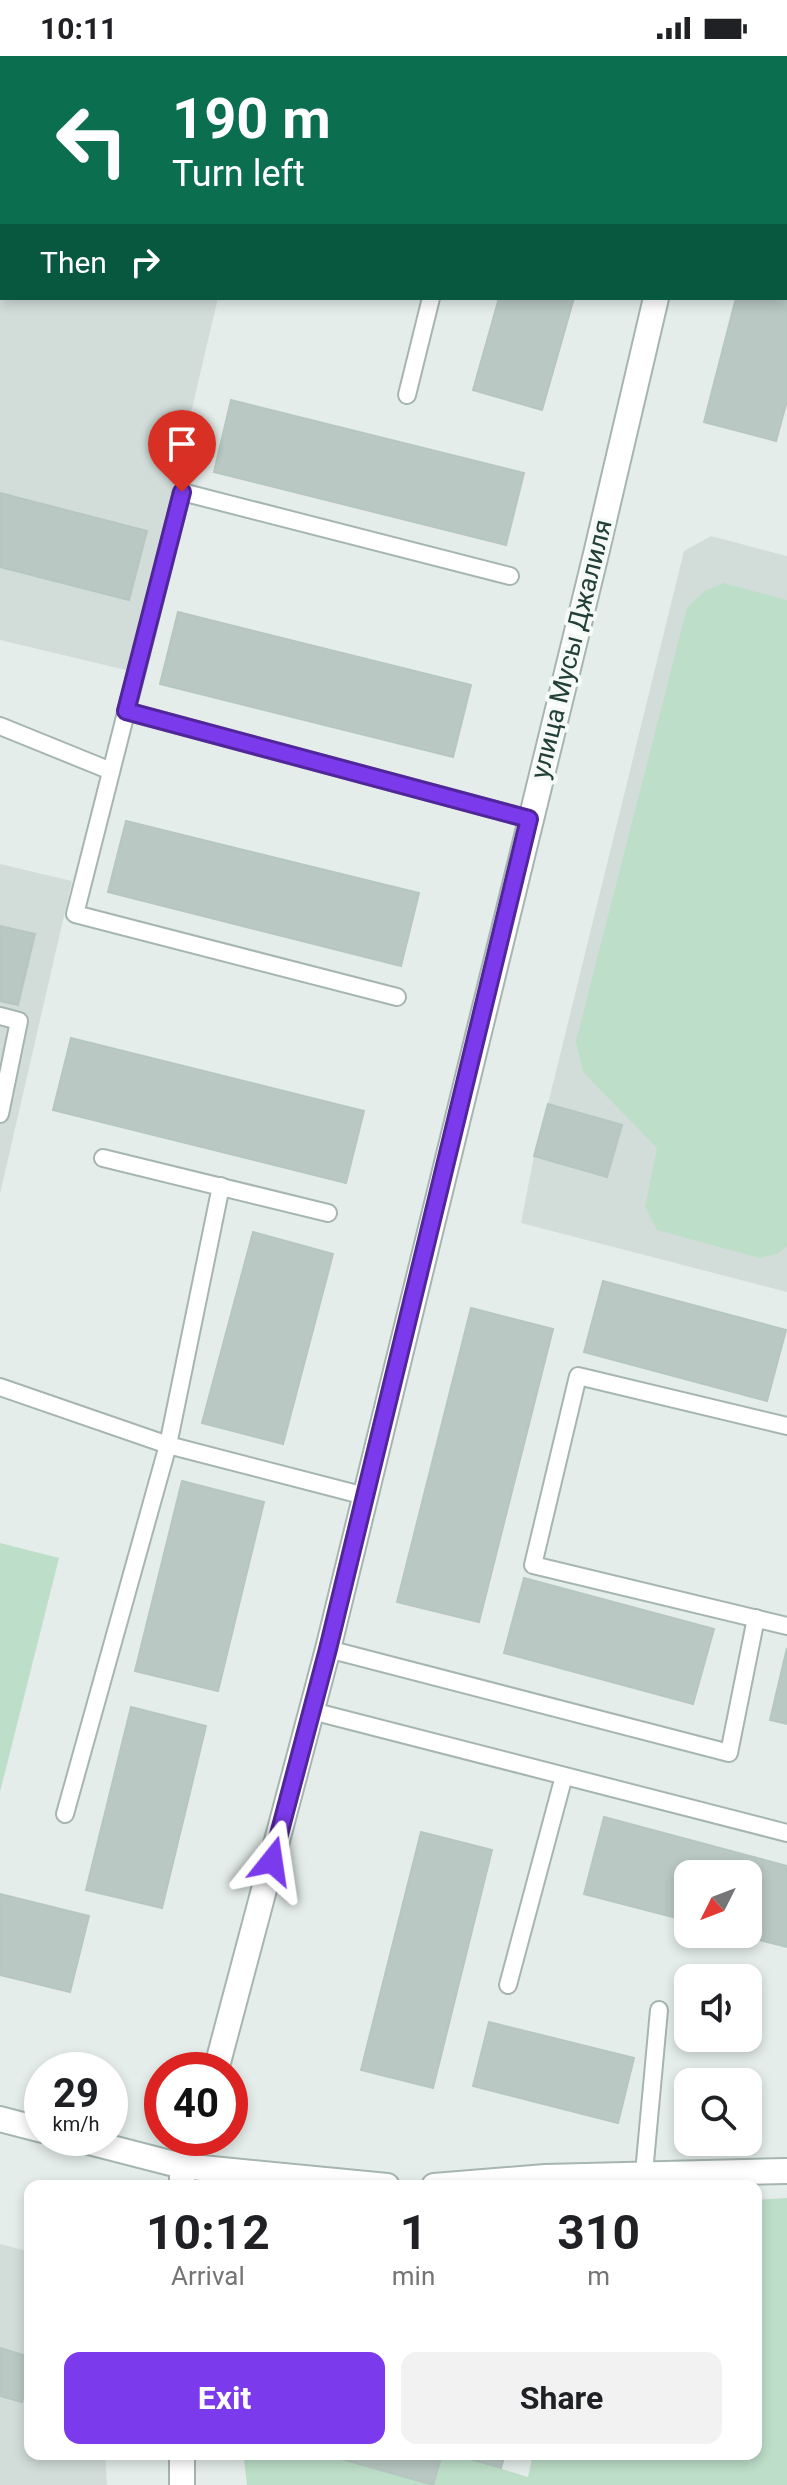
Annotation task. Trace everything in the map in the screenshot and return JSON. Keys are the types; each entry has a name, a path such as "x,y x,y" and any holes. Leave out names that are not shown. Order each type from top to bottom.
{"street":[{"name":"улица Мусы Джалиля","path":"221,2052 328,1649 656,300"},
{"path":"0,2119 24,2125"},
{"path":"125,2156 182,2176 264,2180"},
{"path":"182,2176 187,2156"},
{"path":"508,2180 644,2173 787,2171"},
{"path":"182,2460 182,2485"}],"lane":[{"path":"407,395 431,300"},
{"path":"397,997 75,914 182,492 510,576"},
{"path":"126,711 529,819"},
{"path":"0,726 111,771"},
{"path":"0,1016 19,1021 0,1114"},
{"path":"103,1158 328,1213"},
{"path":"65,1814 168,1445 221,1186"},
{"path":"787,1426 578,1376 533,1565 787,1626"},
{"path":"0,1387 168,1445 365,1496"},
{"path":"328,1649 729,1753 756,1618"},
{"path":"312,1711 787,1833"},
{"path":"508,1985 564,1776"},
{"path":"644,2173 659,2010"}],"shaded area":[{"path":"0,300 218,300 130,671 0,640"},
{"path":"711,536 787,556 787,1292 521,1223 534,1156 607,1177 622,1125 548,1104 684,551"},
{"path":"0,864 72,881 0,1194"},
{"path":"0,2244 24,2250 24,2460 105,2460 107,2485 0,2485"}],"green space":[{"path":"723,583 787,600 787,1246 777,1254 760,1258 657,1230 645,1207 657,1148 583,1072 576,1041 687,608 705,591"},
{"path":"0,1543 59,1558 0,1792"},
{"path":"787,2198 787,2485 433,2485 440,2460 473,2460 528,2477 532,2460 762,2460 762,2200"},
{"path":"244,2460 345,2460 430,2485 247,2485"}],"building":[{"path":"498,300 573,300 542,410 473,390"},
{"path":"735,300 787,300 787,401 776,441 704,422"},
{"path":"231,400 524,473 506,545 214,472"},
{"path":"0,493 147,531 129,600 0,567"},
{"path":"178,612 471,685 453,757 160,684"},
{"path":"126,821 419,893 401,966 108,892"},
{"path":"0,926 35,934 18,1005 0,1001"},
{"path":"71,1038 364,1111 346,1183 53,1110"},
{"path":"548,1104 622,1125 607,1177 534,1156"},
{"path":"253,1232 333,1254 283,1444 202,1423"},
{"path":"603,1281 786,1330 767,1401 584,1352"},
{"path":"471,1308 553,1329 479,1622 397,1602"},
{"path":"182,1481 264,1502 218,1691 135,1671"},
{"path":"524,1578 714,1629 693,1704 504,1653"},
{"path":"787,1648 787,1724 770,1720"},
{"path":"131,1707 206,1726 162,1908 86,1890"},
{"path":"604,1817 787,1866 787,1947 762,1941 762,1860 674,1860 674,1917 584,1894"},
{"path":"421,1832 492,1850 433,2088 361,2070"},
{"path":"0,1894 89,1916 70,1992 0,1975"},
{"path":"489,2022 634,2058 618,2123 473,2086"},
{"path":"0,2348 24,2355 24,2395 22,2402 0,2396"},
{"path":"345,2460 440,2460 433,2485"},
{"path":"474,2460 503,2460 501,2468"}],"route":[{"path":"182,492 126,711 529,819 328,1649 272,1861"}]}
